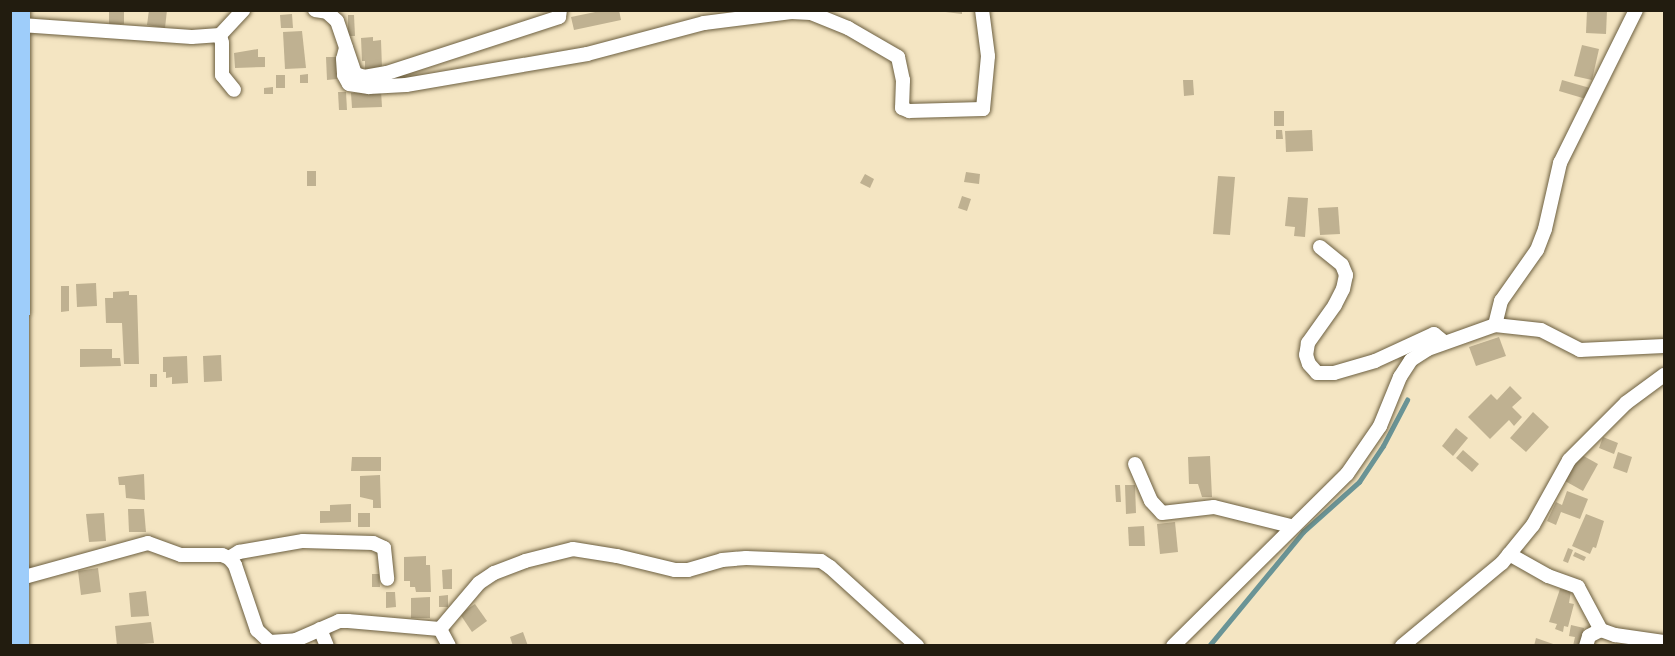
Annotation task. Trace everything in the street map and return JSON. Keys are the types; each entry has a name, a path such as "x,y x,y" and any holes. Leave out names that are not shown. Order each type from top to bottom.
{"main road":[{"path":"20,645 15,580 15,410 21,18"}],"street":[{"path":"21,18 192,37 220,35 243,10"},
{"path":"315,10 327,12 337,21 358,77 374,77 559,17 558,11"},
{"path":"346,48 343,59 344,75 349,84 369,87 406,85 587,54 704,23 791,12 811,13 848,28 898,57 903,80 902,108 909,111 983,109 988,56 982,10"},
{"path":"1495,325 1501,301 1537,250 1545,229 1560,163 1636,10"},
{"path":"220,35 222,75 234,90"},
{"path":"1320,247 1342,265 1346,275 1343,289 1335,305 1308,343 1306,355 1309,364 1317,373 1334,373 1375,361 1434,334 1444,342"},
{"path":"1173,645 1291,526 1347,474 1380,426 1400,377 1411,360 1444,342 1495,325 1541,330 1580,350 1665,346"},
{"path":"1402,645 1485,577 1509,554 1544,508 1569,460 1626,403 1665,375"},
{"path":"1135,464 1151,501 1162,513 1214,507 1291,526"},
{"path":"229,558 239,552 303,541 373,543 384,548 387,579"},
{"path":"15,580 108,555 141,543 158,545 181,555 222,555 229,558 235,566 257,630 264,639 279,643 296,640 320,629 348,621 440,629"},
{"path":"440,629 478,583 494,573 525,561 573,549 617,556 675,570 688,570 722,560 746,558 821,561 917,645"},
{"path":"1509,554 1548,576 1578,587 1601,630 1615,635 1665,642"},
{"path":"320,629 327,645"},
{"path":"440,629 449,645"},
{"path":"1586,645 1589,636 1601,630"}],"building":[{"path":"109,10 124,10 124,24 109,24"},
{"path":"149,10 167,10 165,28 147,25"},
{"path":"605,10 619,10 621,20 574,30 571,17"},
{"path":"929,10 962,10 962,14"},
{"path":"1587,10 1607,10 1606,34 1586,33"},
{"path":"292,14 293,28 281,28 280,15"},
{"path":"348,15 354,15 355,36 348,36"},
{"path":"302,31 306,68 285,69 283,32"},
{"path":"373,37 373,41 381,40 382,68 365,70 365,61 362,61 361,38"},
{"path":"1582,45 1599,49 1592,80 1574,76"},
{"path":"258,49 258,57 265,57 265,67 235,68 234,53"},
{"path":"326,57 336,57 337,79 327,80"},
{"path":"308,74 308,83 300,83 300,75"},
{"path":"276,75 285,75 285,88 276,88"},
{"path":"1183,80 1193,80 1194,95 1184,96"},
{"path":"1562,80 1590,88 1586,99 1559,91"},
{"path":"273,87 273,94 264,94 264,88"},
{"path":"381,91 382,107 352,108 351,93"},
{"path":"338,92 346,92 347,110 339,110"},
{"path":"1274,111 1284,111 1284,126 1274,126"},
{"path":"1276,130 1282,130 1283,139 1276,139"},
{"path":"1312,130 1313,151 1286,152 1285,131"},
{"path":"307,171 316,171 316,186 307,186"},
{"path":"966,172 980,174 979,184 964,182"},
{"path":"865,174 874,179 870,188 860,183"},
{"path":"1218,176 1235,177 1230,235 1213,234"},
{"path":"962,196 971,199 967,211 958,208"},
{"path":"1288,197 1308,198 1305,237 1294,236 1295,227 1285,226"},
{"path":"1338,207 1340,234 1320,235 1318,208"},
{"path":"96,283 97,306 77,307 76,284"},
{"path":"61,286 69,286 69,311 61,312"},
{"path":"129,291 129,295 137,295 139,364 124,364 122,323 106,323 105,298 113,298 113,292"},
{"path":"1499,337 1506,356 1476,366 1469,347"},
{"path":"80,349 112,349 112,358 120,358 121,366 80,367"},
{"path":"221,355 222,381 204,382 203,356"},
{"path":"187,356 188,383 172,384 172,377 166,378 166,372 163,372 163,357"},
{"path":"150,374 157,374 157,387 150,387"},
{"path":"1510,386 1522,398 1512,407 1522,417 1514,426 1509,420 1490,439 1468,417 1491,394 1497,400"},
{"path":"1533,412 1549,427 1526,452 1510,438"},
{"path":"1456,428 1468,438 1453,456 1442,446"},
{"path":"1603,437 1618,443 1614,454 1599,448"},
{"path":"1463,450 1479,464 1472,472 1456,458"},
{"path":"1618,452 1632,457 1627,473 1613,468"},
{"path":"1580,454 1598,464 1583,491 1565,481"},
{"path":"1210,456 1212,497 1202,497 1198,484 1189,484 1188,457"},
{"path":"352,457 381,457 381,471 351,471"},
{"path":"144,474 145,500 126,498 125,485 119,485 118,477"},
{"path":"380,475 381,508 373,508 373,500 360,497 360,476"},
{"path":"1115,485 1120,485 1121,502 1116,502"},
{"path":"1125,485 1135,485 1136,513 1126,514"},
{"path":"1567,491 1588,499 1580,519 1561,512 1556,525 1547,521 1556,502 1562,505"},
{"path":"351,504 351,522 320,523 320,511 330,511 330,505"},
{"path":"128,509 144,509 146,532 129,532"},
{"path":"104,513 106,541 89,542 86,514"},
{"path":"358,513 370,513 370,527 358,527"},
{"path":"1586,514 1604,521 1596,548 1593,547 1590,554 1572,546"},
{"path":"1175,522 1178,552 1160,554 1157,524"},
{"path":"1144,526 1145,546 1129,546 1128,527"},
{"path":"1568,548 1573,550 1568,563 1563,561"},
{"path":"1575,552 1586,557 1584,561 1573,556"},
{"path":"426,556 426,565 430,565 431,592 416,592 415,587 410,587 410,581 404,581 404,557"},
{"path":"98,568 101,592 81,595 78,571"},
{"path":"452,569 452,589 443,589 442,570"},
{"path":"372,574 379,574 380,587 372,587"},
{"path":"1560,589 1571,591 1569,603 1574,604 1568,627 1564,626 1563,632 1555,629 1557,624 1549,622"},
{"path":"146,591 149,616 131,617 129,593"},
{"path":"386,592 395,592 396,607 386,608"},
{"path":"448,595 448,607 439,607 439,596"},
{"path":"430,597 430,618 411,618 411,598"},
{"path":"475,604 487,621 472,632 460,614"},
{"path":"151,622 154,643 117,646 115,626"},
{"path":"1571,625 1584,628 1581,646 1573,646 1575,637 1569,636"},
{"path":"523,632 528,646 513,646 510,637"},
{"path":"1536,638 1556,645 1556,646 1534,646"}],"waterway":[{"path":"1209,646 1303,532 1359,482 1383,446 1407,400"}]}
